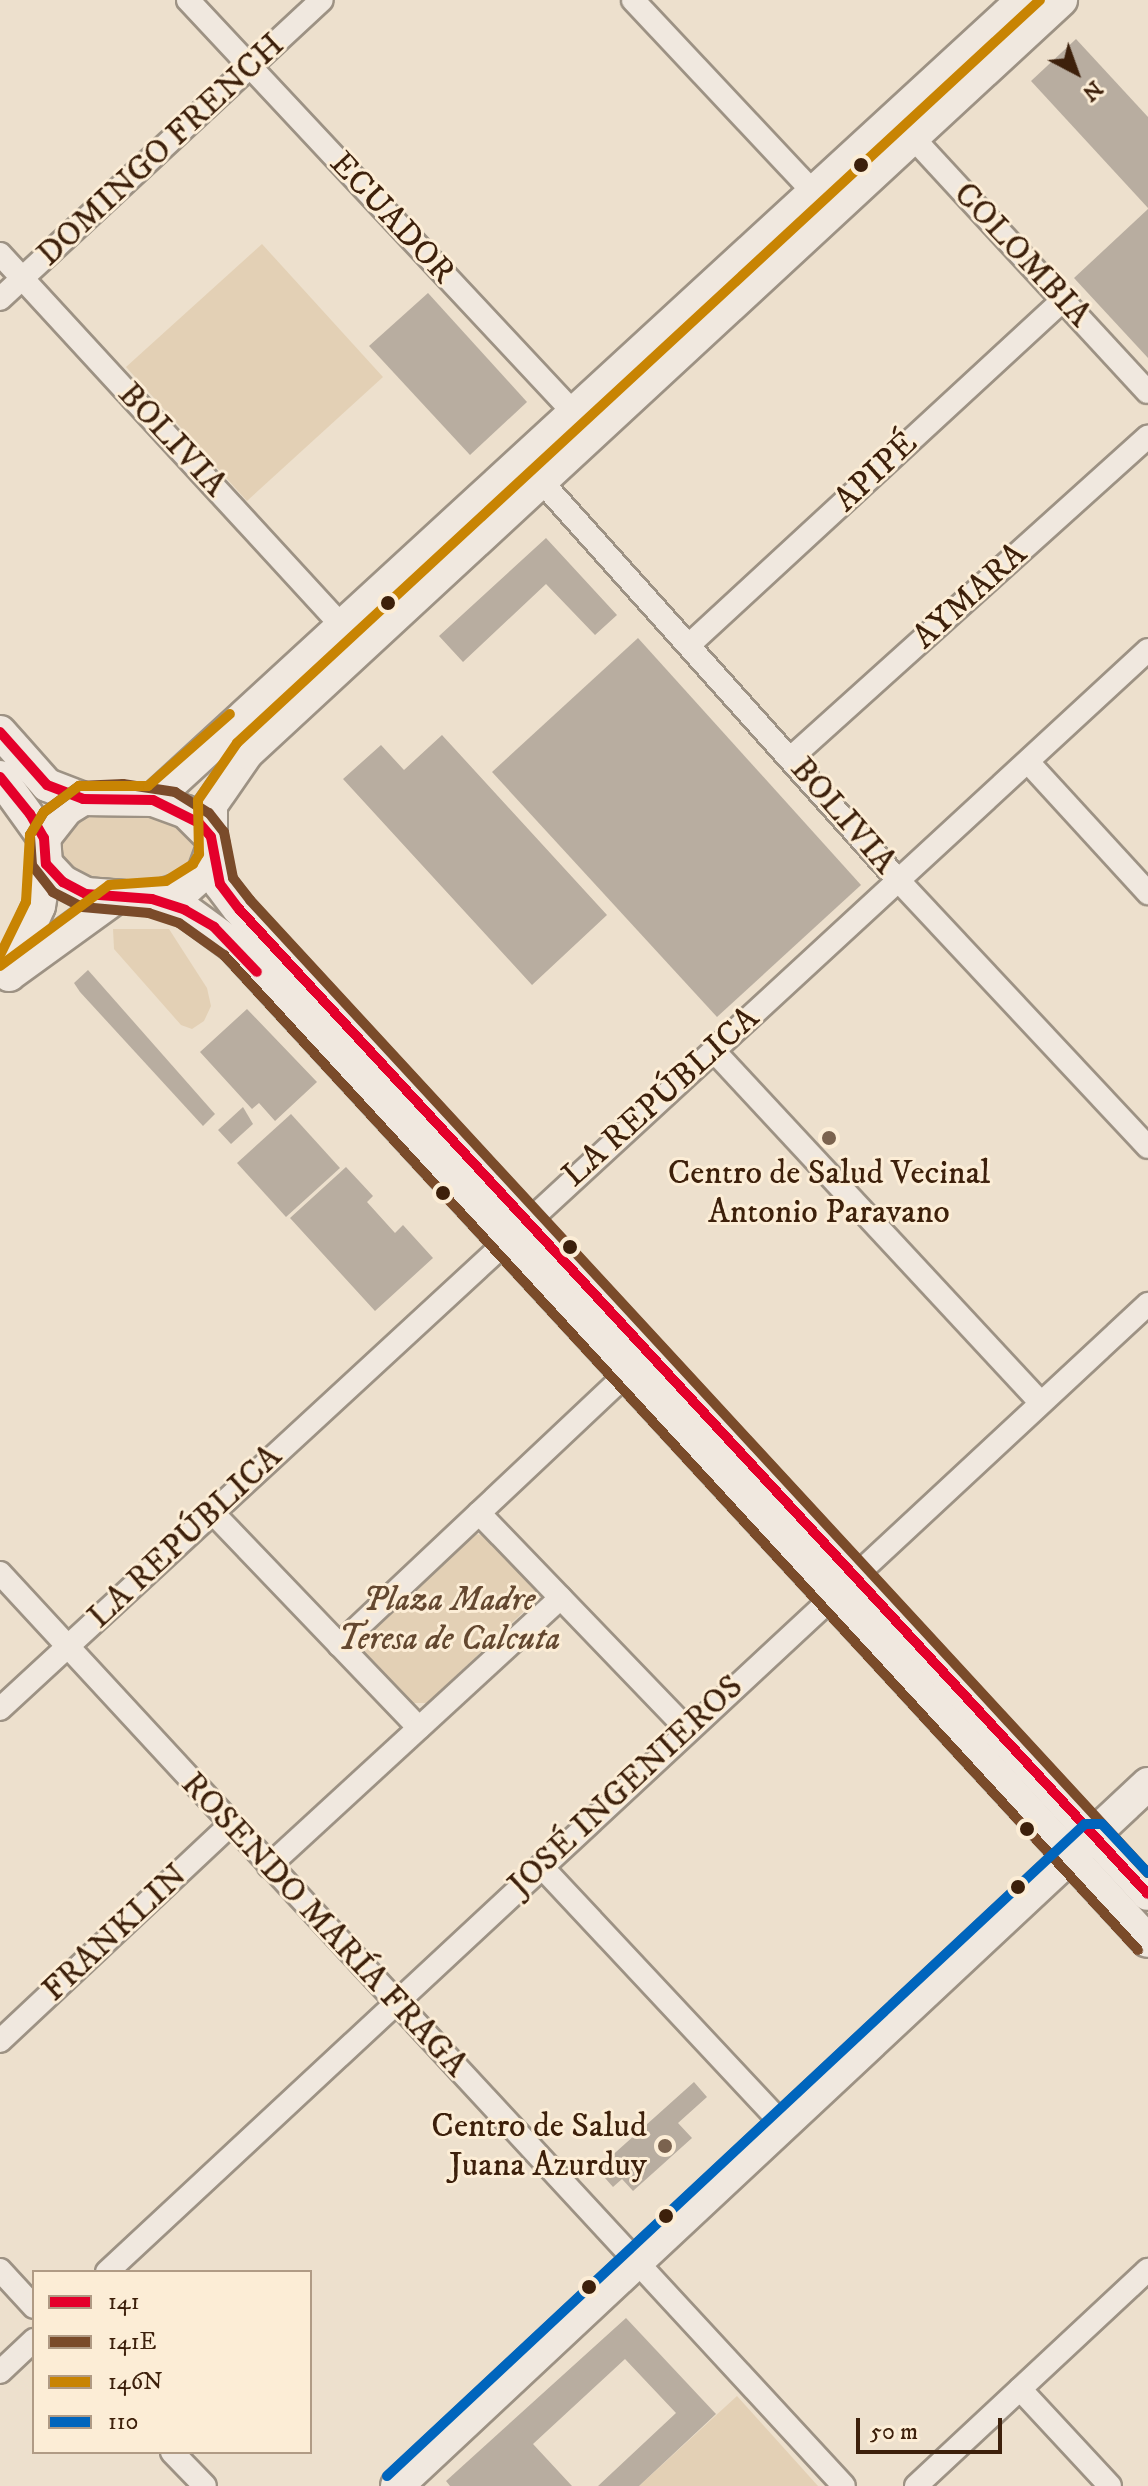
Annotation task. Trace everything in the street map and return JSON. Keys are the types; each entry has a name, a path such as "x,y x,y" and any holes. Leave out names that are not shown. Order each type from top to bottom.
{"main road":[{"path":"904,127 1023,0"},
{"path":"153,800 343,627 579,428 904,127 1061,0"},
{"path":"579,428 541,481 247,753 211,805 212,847 220,884 515,1230 842,1585 1069,1858 1148,1941"},
{"path":"0,732 47,785 83,799 153,800 186,812 212,847"},
{"path":"0,777 63,882 86,894 152,899 188,887 212,847"},
{"path":"4,979 39,906 45,851 60,815 83,799"},
{"path":"4,979 115,898"},
{"path":"152,899 214,927 515,1230 626,1375 1094,1835 1148,1894"},
{"path":"397,2486 1148,1784"}],"street":[{"name":"ECUADOR","path":"188,0 579,428"},
{"name":"DOMINGO FRENCH","path":"0,299 322,0"},
{"path":"646,4 823,202"},
{"name":"COLOMBIA","path":"904,127 1148,392"},
{"name":"BOLIVIA","path":"0,254 343,627"},
{"name":"APIPÉ","path":"689,645 1063,300"},
{"name":"AYMARA","path":"792,757 1148,436"},
{"name":"BOLIVIA","path":"541,481 792,757 899,881 1148,1147"},
{"name":"LA REPÚBLICA","path":"0,1709 515,1230 714,1051 1148,650"},
{"path":"1028,762 1148,893"},
{"path":"714,1051 1040,1402"},
{"name":"JOSÉ INGENIEROS","path":"109,2270 687,1729 1148,1304"},
{"path":"339,1645 626,1375"},
{"path":"212,1512 419,1728"},
{"path":"479,1513 687,1729"},
{"name":"ROSENDO MARÍA FRAGA","path":"0,1573 844,2486"},
{"path":"269,1866 560,1598"},
{"name":"FRANKLIN","path":"0,2041 231,1824"},
{"path":"541,1866 783,2125"},
{"path":"0,2270 32,2305"},
{"path":"916,2486 1148,2270"},
{"path":"0,2372 32,2342"},
{"path":"1020,2389 1110,2486"},
{"path":"174,2454 205,2486"}],"green space":[{"path":"262,244 383,377 247,501 126,367"},
{"path":"87,812 150,812 178,823 198,844 192,865 168,882 132,885 91,880 71,871 58,859 56,841"},
{"path":"113,929 169,929 207,988 211,1006 204,1021 192,1029 181,1025 114,949"},
{"name":"Plaza Madre Teresa de Calcuta","path":"474,1534 485,1535 537,1590 536,1600 427,1703 413,1703 362,1653 363,1639"},
{"path":"737,2396 818,2486 639,2486"}],"building":[{"path":"1076,39 1148,117 1148,208 1031,81"},
{"path":"1148,209 1148,358 1074,278"},
{"path":"428,293 527,402 470,455 369,346"},
{"path":"546,538 617,615 595,635 546,584 463,662 439,636"},
{"path":"638,638 861,885 717,1017 492,772"},
{"path":"442,735 607,915 532,985 343,779 381,745 404,770"},
{"path":"88,970 215,1114 203,1126 80,992 74,983"},
{"path":"247,1009 317,1082 275,1121 259,1103 252,1109 200,1052"},
{"path":"243,1107 253,1124 231,1144 218,1130"},
{"path":"291,1114 340,1168 286,1217 237,1163"},
{"path":"346,1167 373,1196 367,1202 395,1233 403,1225 433,1258 375,1311 290,1218"},
{"path":"694,2082 707,2097 678,2123 692,2138 633,2191 622,2179 613,2187 597,2169"},
{"path":"626,2318 716,2414 639,2486 598,2486 676,2413 625,2359 533,2444 572,2486 450,2486 446,2481"}],"transit line":[{"name":"146N","path":"0,966 109,885 166,881 193,864 199,854 198,800 237,743 1040,0"},
{"name":"146N","path":"0,955 26,902 30,835 44,812 79,786 148,786 230,714"},
{"name":"141","path":"0,732 47,785 83,799 153,800 199,823 211,837 220,884 239,909 1148,1894"},
{"name":"141","path":"0,777 30,814 44,838 46,864 63,882 86,894 152,899 185,910 214,927 257,972"},
{"name":"141E","path":"1138,1950 224,955 179,923 149,913 82,907 53,892 32,865 30,835 44,812 79,786 123,784 175,792 209,813 224,832 233,878 250,900 1148,1873"},
{"name":"110","path":"387,2476 1085,1824 1102,1824 1148,1873"}],"place":[{"name":"Centro de Salud Vecinal Antonio Paravano","path":"829,1138"},
{"name":"Centro de Salud Juana Azurduy","path":"665,2146"}]}
